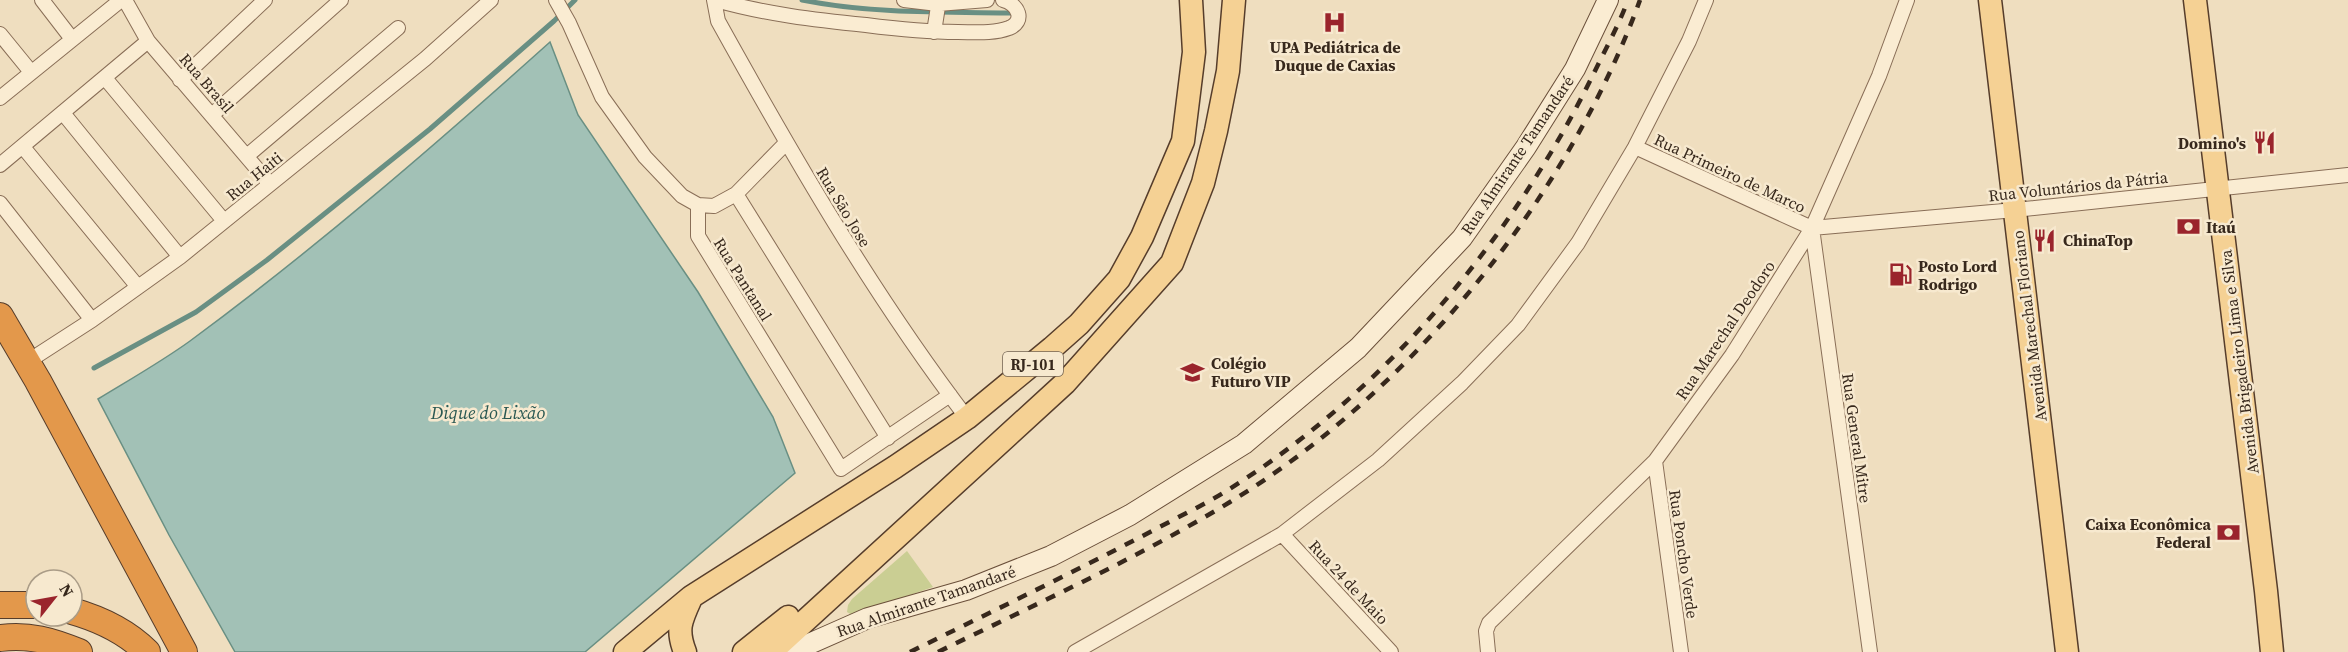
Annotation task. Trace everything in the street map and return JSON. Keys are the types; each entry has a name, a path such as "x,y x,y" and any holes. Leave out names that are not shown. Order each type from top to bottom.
{"highway":[{"path":"0,316 184,652"},
{"path":"0,606 24,605"},
{"path":"84,615 118,630 147,652"},
{"path":"0,638 26,636 44,639 78,652"}],"main road":[{"name":"RJ-101","path":"625,652 691,597 895,467 967,418 1052,348 1078,324 1119,279 1142,237 1183,141 1194,52 1191,0"},
{"name":"RJ-101","path":"771,652 1065,383 1172,263 1203,183 1216,131 1228,71 1234,0"},
{"name":"Rua Almirante Tamandaré","path":"791,652 867,618 966,590 1051,556 1130,515 1244,444 1358,348 1462,238 1526,147 1575,69 1608,0"},
{"name":"Avenida Marechal Floriano","path":"1990,0 2067,652"},
{"name":"Avenida Brigadeiro Lima e Silva","path":"2195,0 2272,652"},
{"path":"744,652 823,590 884,549"},
{"path":"685,652 679,629 691,597"}],"street":[{"path":"42,0 72,39"},
{"path":"0,98 121,0"},
{"name":"Rua Brasil","path":"125,0 148,41 248,155 270,184"},
{"path":"180,80 264,0"},
{"path":"213,114 341,0"},
{"name":"Rua Haiti","path":"32,372 92,320 180,257 224,222 424,59 491,0"},
{"path":"556,0 569,23 602,97 645,157 682,196 698,205 714,206 736,195 786,143"},
{"name":"Rua Sāo Jose","path":"967,418 859,264 786,143 718,21 715,0 748,10 814,20 984,32 1015,25 1019,18 1018,10 1013,3 1003,0"},
{"path":"904,0 941,4 987,0"},
{"path":"1075,652 1282,534 1378,460 1462,383 1518,325 1578,243 1635,147 1689,41 1706,0"},
{"name":"Rua Marechal Deodoro","path":"1488,652 1486,631 1489,623 1655,461 1732,355 1812,228 1879,76 1907,0"},
{"path":"935,28 941,4"},
{"path":"248,155 398,27"},
{"path":"0,34 32,72"},
{"path":"0,165 148,41"},
{"path":"105,78 224,222"},
{"path":"63,113 180,257"},
{"path":"23,147 138,287"},
{"name":"Rua Primeiro de Marco","path":"1635,147 1812,228"},
{"name":"Rua Voluntários da Pátria","path":"1812,228 2015,210 2348,175"},
{"path":"736,195 888,438"},
{"path":"0,203 92,320"},
{"name":"Rua Pantanal","path":"698,205 698,236 841,469 950,395"},
{"name":"Rua General Mitre","path":"1812,228 1870,652"},
{"name":"Rua Poncho Verde","path":"1655,461 1681,652"},
{"name":"Rua 24 de Maio","path":"1282,534 1391,652"}],"green space":[{"path":"907,551 933,587 852,615 847,612 852,599"}],"water":[{"name":"Dique do Lixão","path":"550,42 578,115 698,292 773,417 795,473 585,652 235,652 169,535 98,399 179,349 283,270 418,158"}],"waterway":[{"path":"94,368 196,312 267,260 430,129 575,0"},
{"path":"802,0 881,10 1014,13"}],"railway":[{"path":"910,652 1092,562 1223,493 1281,454 1336,410 1388,363 1436,311 1481,256 1522,198 1559,139 1592,77 1628,0"},
{"path":"938,652 1086,580 1230,502 1296,457 1360,405 1420,347 1476,284 1526,217 1571,147 1609,74 1640,0"}],"place":[{"name":"UPA Pediátrica de Duque de Caxias","path":"1335,22"},
{"name":"Domino's","path":"2264,143"},
{"name":"Itaú","path":"2188,227"},
{"name":"ChinaTop","path":"2045,240"},
{"name":"Posto Lord Rodrigo","path":"1900,275"},
{"name":"Colégio Futuro VIP","path":"1193,372"},
{"name":"Caixa Econômica Federal","path":"2229,533"}]}
